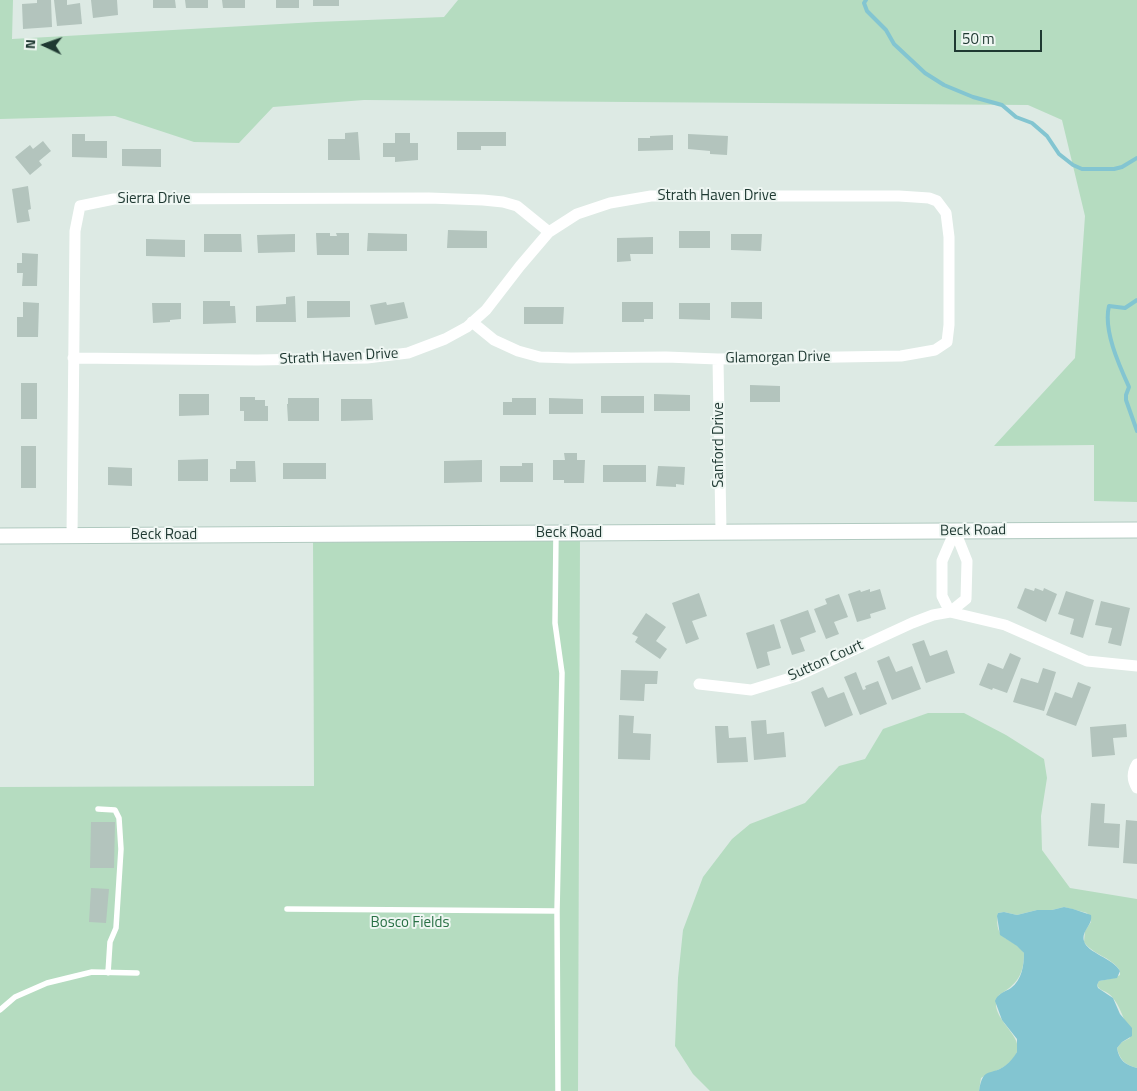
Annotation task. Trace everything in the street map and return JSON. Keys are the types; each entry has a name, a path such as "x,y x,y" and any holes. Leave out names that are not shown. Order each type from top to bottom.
{"main road":[{"name":"Beck Road","path":"0,536 1137,530"}],"street":[{"name":"Strath Haven Drive","path":"73,358 258,360 367,358 408,353 445,339 467,327 486,310 549,232 577,214 610,202 651,196 899,196 929,198 937,201"},
{"name":"Sierra Drive","path":"72,536 75,231 80,206 114,199 429,198 483,200 503,202 517,206 549,232"},
{"name":"Glamorgan Drive","path":"472,322 494,340 518,351 540,357 718,359 901,356 935,350 946,342 949,325 949,237 946,213 937,201"},
{"name":"Sanford Drive","path":"718,359 721,532"},
{"path":"955,531 967,560 966,599 950,612 942,596 942,561 955,531"},
{"name":"Sutton Court","path":"698,684 751,690 796,676 912,623 933,615 950,612 1005,625 1087,661 1137,666"},
{"path":"1137,764 1133,774 1133,780 1137,788"}],"lane":[{"path":"556,533 555,623 562,673 558,911 558,1091"},
{"path":"98,809 115,810 119,818 121,849 116,928 110,942 108,973"},
{"path":"287,909 558,911"},
{"path":"0,1010 15,998 46,983 92,972 137,973"}],"green space":[{"path":"0,0 13,0 12,39 316,22 444,17 458,0 1137,0 1137,502 1094,501 1094,445 994,446 1075,358 1085,216 1062,120 1028,105 364,100 273,107 239,143 194,142 115,116 0,119"},
{"name":"Bosco Fields","path":"580,535 578,1091 0,1091 0,787 314,786 313,536"},
{"path":"928,713 964,713 1006,735 1044,759 1047,778 1041,816 1042,850 1070,888 1137,899 1137,1068 1126,1064 1120,1056 1117,1048 1122,1042 1130,1038 1127,1027 1113,998 1097,985 1099,981 1120,975 1120,971 1117,966 1092,950 1084,942 1085,931 1091,922 1087,913 1064,907 1052,910 1037,910 1017,915 1004,912 998,913 998,930 1024,953 1021,973 1011,987 999,995 996,1006 1003,1022 1014,1036 1018,1050 1014,1058 1005,1066 981,1078 979,1091 710,1091 693,1074 675,1046 678,978 683,930 703,877 732,839 750,824 805,803 839,766 865,759 883,729"}],"water":[{"path":"1064,907 1091,915 1084,937 1086,945 1117,966 1120,971 1117,978 1099,981 1097,985 1098,988 1113,998 1120,1014 1132,1028 1132,1036 1122,1042 1117,1048 1119,1056 1123,1061 1137,1068 1137,1091 979,1091 985,1075 1006,1065 1017,1052 1017,1039 1002,1020 995,1001 1000,994 1011,988 1018,981 1023,967 1024,953 1000,935 998,913 1004,912 1017,915 1037,910 1052,910"}],"building":[{"path":"37,0 51,0 52,27 23,29 22,4 37,3"},
{"path":"54,0 67,0 67,5 80,3 82,24 57,26"},
{"path":"91,0 117,0 118,15 93,18"},
{"path":"153,0 175,0 176,8 153,8"},
{"path":"185,0 208,0 208,8 186,8"},
{"path":"222,0 245,0 245,8 223,8"},
{"path":"276,0 299,0 299,8 276,8"},
{"path":"313,0 339,0 339,6 313,6"},
{"path":"358,132 360,160 328,160 328,139 345,139 345,133"},
{"path":"457,132 506,132 506,146 481,146 481,150 457,150"},
{"path":"395,133 410,133 410,143 418,143 418,160 395,162 395,157 383,157 383,143 395,143"},
{"path":"72,134 85,134 85,141 107,141 107,158 72,157"},
{"path":"688,134 728,136 727,155 710,154 710,151 688,149"},
{"path":"673,135 673,150 638,151 638,138"},
{"path":"43,141 51,151 39,161 42,165 30,175 15,157 30,145 33,149"},
{"path":"122,149 161,149 161,167 122,166"},
{"path":"28,186 31,209 28,210 30,221 17,223 12,189"},
{"path":"448,230 487,231 487,248 447,248"},
{"path":"679,231 710,231 710,248 679,248"},
{"path":"316,233 330,233 330,236 337,236 336,233 349,233 349,255 317,255"},
{"path":"368,233 407,234 407,251 367,251"},
{"path":"204,234 241,234 242,252 204,252"},
{"path":"295,234 295,252 258,253 257,235"},
{"path":"731,234 762,234 761,251 731,250"},
{"path":"653,237 653,254 630,254 631,261 617,262 617,238"},
{"path":"146,239 185,240 185,257 146,256"},
{"path":"22,253 38,254 37,286 22,286 23,273 17,273 17,263 22,263"},
{"path":"295,296 296,322 256,322 256,306 286,304 286,297"},
{"path":"203,301 230,301 230,306 235,306 236,323 203,324"},
{"path":"307,301 350,301 350,317 307,318"},
{"path":"23,302 39,303 38,337 17,337 17,317 23,317"},
{"path":"386,302 387,305 404,302 408,318 375,325 370,305"},
{"path":"622,302 653,302 653,319 644,319 644,322 622,322"},
{"path":"731,302 762,302 762,319 731,318"},
{"path":"152,303 181,303 181,319 153,323"},
{"path":"679,303 710,303 710,320 679,319"},
{"path":"524,307 564,307 563,324 524,324"},
{"path":"21,383 37,383 37,419 21,419"},
{"path":"750,385 780,386 780,402 750,402"},
{"path":"179,394 209,394 209,415 179,416"},
{"path":"654,394 690,395 690,411 654,411"},
{"path":"601,396 644,396 644,413 601,413"},
{"path":"240,397 255,397 255,400 265,400 265,406 268,406 268,421 244,421 244,411 240,411"},
{"path":"288,398 319,398 319,421 288,421"},
{"path":"512,398 536,398 536,415 503,415 503,402 512,402"},
{"path":"549,398 583,399 583,414 549,414"},
{"path":"341,399 372,399 373,420 341,421"},
{"path":"21,446 36,446 36,488 21,488"},
{"path":"564,453 577,453 577,460 585,460 584,483 564,483 564,480 553,480 553,460 565,460"},
{"path":"208,459 208,481 178,481 178,460"},
{"path":"482,460 482,482 444,483 444,461"},
{"path":"236,461 255,461 256,482 230,482 230,469 236,469"},
{"path":"283,463 326,463 326,479 283,479"},
{"path":"522,463 533,463 533,482 500,482 500,466 522,466"},
{"path":"603,465 646,465 646,482 603,482"},
{"path":"658,466 685,467 684,485 676,484 676,487 656,486"},
{"path":"108,467 132,468 132,486 108,485"},
{"path":"1025,588 1034,591 1035,588 1043,591 1044,588 1057,594 1046,622 1017,608"},
{"path":"870,589 870,592 880,589 886,609 870,614 871,618 857,622 848,594"},
{"path":"1066,591 1094,600 1083,638 1070,634 1074,619 1058,614"},
{"path":"699,593 707,616 692,621 699,639 686,644 672,603"},
{"path":"839,594 848,617 834,622 839,634 826,639 814,609 827,604 825,599"},
{"path":"1101,601 1130,608 1121,646 1108,643 1112,628 1095,625"},
{"path":"808,610 816,632 800,638 805,651 792,655 780,620"},
{"path":"646,613 666,627 656,641 667,649 660,659 635,642 638,637 632,634"},
{"path":"774,624 781,648 767,652 770,665 757,669 746,633"},
{"path":"924,640 930,656 947,650 955,673 926,683 912,644"},
{"path":"1010,653 1021,658 1007,693 979,685 988,663 1003,669"},
{"path":"889,656 896,672 912,666 921,689 892,700 877,661"},
{"path":"1043,668 1056,672 1044,711 1013,702 1021,678 1038,683"},
{"path":"621,670 658,671 657,684 645,684 644,701 620,700"},
{"path":"856,672 863,690 866,689 865,686 878,681 887,704 860,715 844,677"},
{"path":"1078,682 1091,687 1076,726 1046,715 1055,692 1072,698"},
{"path":"823,687 828,698 844,692 853,715 825,727 811,692"},
{"path":"619,715 634,716 633,733 651,734 650,760 618,759"},
{"path":"766,720 767,734 784,732 786,757 754,760 751,721"},
{"path":"1126,724 1127,737 1113,738 1115,755 1092,757 1090,727"},
{"path":"715,726 728,726 729,738 746,737 748,762 717,763"},
{"path":"1091,803 1105,804 1104,823 1120,824 1119,848 1088,846"},
{"path":"1126,820 1137,821 1137,864 1123,863"},
{"path":"91,822 115,822 114,868 90,868"},
{"path":"91,888 109,889 106,923 89,922"}],"waterway":[{"path":"866,0 864,3 867,11 886,30 894,44 925,73 944,85 973,97 1002,105 1016,117 1032,123 1047,136 1059,154 1073,165 1082,169 1114,169 1122,167 1137,158"},
{"path":"1137,300 1125,308 1109,306 1108,315 1110,336 1129,387 1126,400 1137,431"}]}
